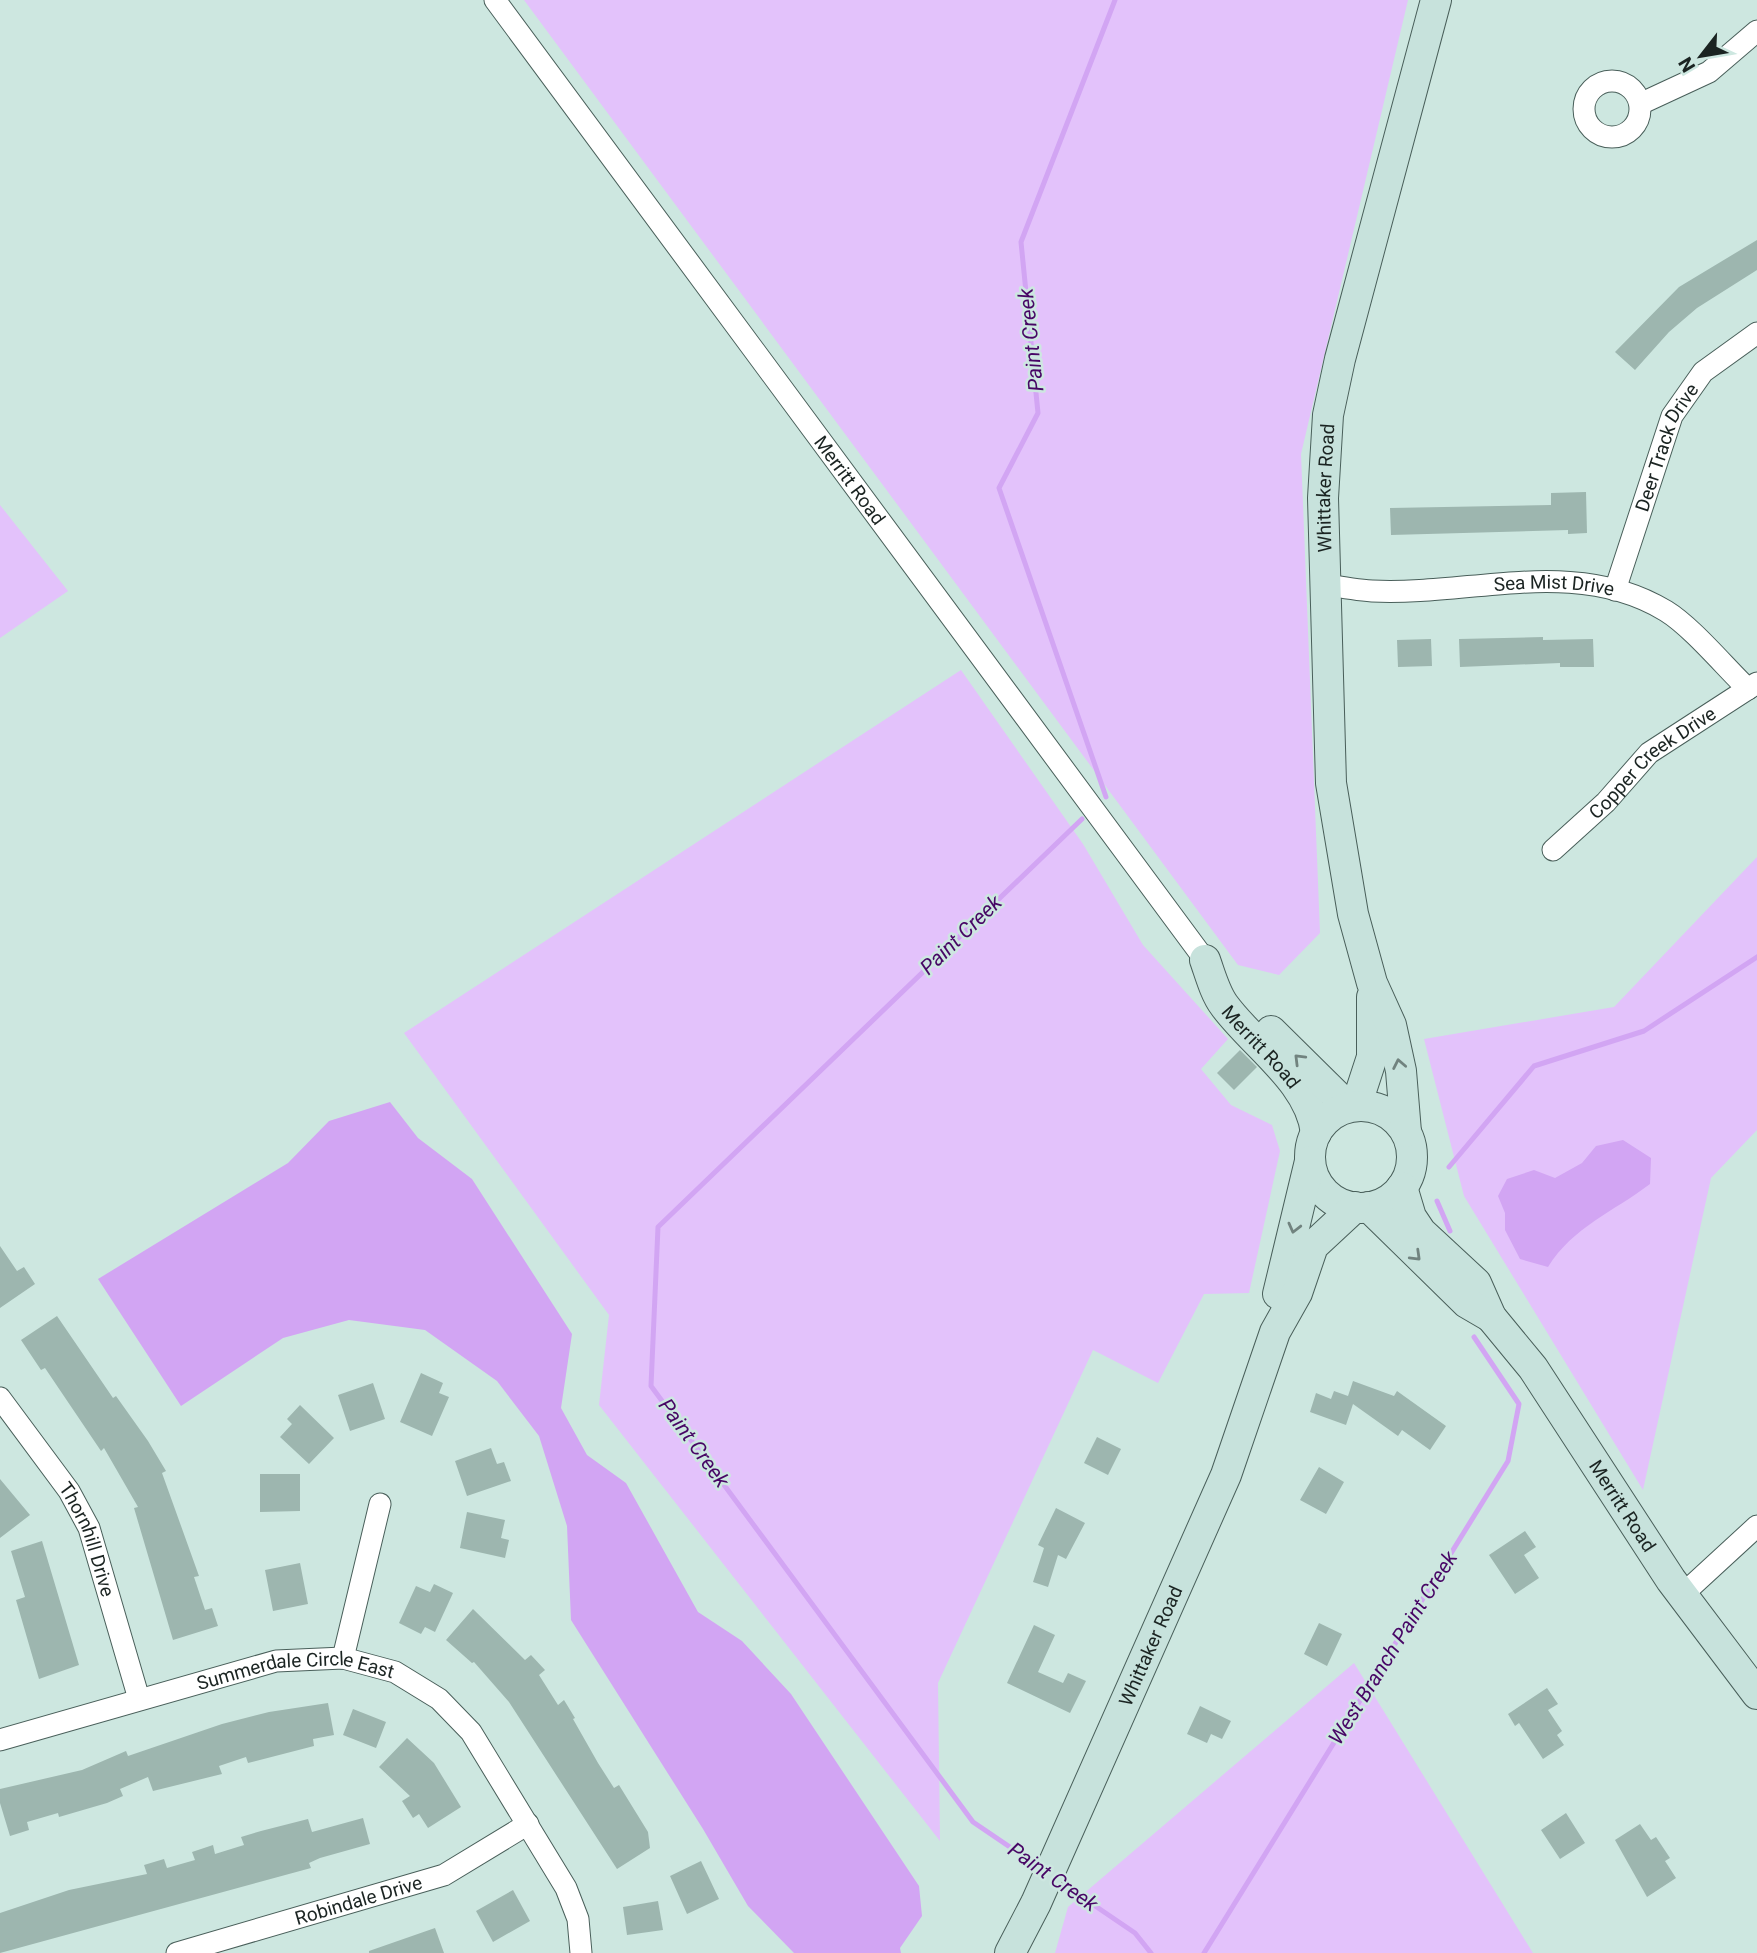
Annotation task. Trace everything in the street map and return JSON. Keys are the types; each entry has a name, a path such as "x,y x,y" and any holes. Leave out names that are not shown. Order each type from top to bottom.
{"main road":[{"name":"Whittaker Road","path":"1406,1132 1401,1071 1391,1025 1372,983 1353,914 1331,783 1323,498 1328,415 1340,359 1436,0"},
{"name":"Merritt Road","path":"1205,960 1230,982 1275,1035 1352,1106"},
{"name":"Merritt Road","path":"1205,960 1222,1002 1301,1092 1311,1111 1316,1133"},
{"name":"Whittaker Road","path":"1352,1106 1372,1058 1372,983"},
{"path":"1352,1106 1385,1111 1406,1132 1412,1160 1402,1188 1381,1203 1362,1207 1342,1204 1320,1187 1310,1161 1316,1133 1324,1121 1352,1106"},
{"name":"Whittaker Road","path":"1275,1332 1278,1289 1310,1161"},
{"name":"Merritt Road","path":"1402,1188 1411,1217 1421,1232 1476,1283 1491,1317 1533,1368 1598,1472 1682,1595 1757,1695"},
{"name":"Merritt Road","path":"1362,1207 1467,1303 1491,1317"},
{"name":"Whittaker Road","path":"1010,1953 1036,1903 1226,1475 1275,1332 1297,1293 1313,1246 1332,1225 1362,1207"}],"street":[{"name":"Merritt Road","path":"495,0 1205,960"},
{"path":"1640,104 1709,72 1757,30"},
{"name":"Deer Track Drive","path":"1615,590 1672,416 1703,372 1757,334"},
{"name":"Sea Mist Drive","path":"1324,584 1373,591 1546,581 1593,583 1636,596 1668,613 1752,686"},
{"name":"Copper Creek Drive","path":"1553,850 1606,802 1649,753 1752,686"},
{"name":"Thornhill Drive","path":"0,1398 69,1491 89,1528 139,1699"},
{"path":"343,1658 380,1504"},
{"path":"1682,1595 1757,1526"},
{"name":"Summerdale Circle East","path":"0,1740 276,1661 343,1658 395,1672 439,1699 471,1732 566,1888 578,1919 582,1953"},
{"name":"Robindale Drive","path":"177,1953 444,1875 528,1824"}],"shaded area":[{"path":"524,0 1408,0 1301,454 1320,933 1279,975 1238,965"},
{"path":"0,505 68,591 0,638"},
{"path":"961,670 1083,844 1143,945 1228,1039 1201,1069 1231,1105 1272,1125 1280,1151 1249,1293 1204,1294 1158,1383 1093,1350 938,1683 940,1841 599,1405 609,1315 404,1033"},
{"path":"1757,857 1757,1130 1711,1178 1643,1490 1464,1196 1424,1039 1614,1007"},
{"path":"390,1102 418,1138 472,1179 572,1334 561,1408 587,1455 626,1483 698,1612 742,1641 791,1694 919,1886 922,1916 900,1948 901,1953 794,1953 748,1906 703,1829 571,1620 567,1526 539,1436 497,1381 425,1330 349,1320 283,1338 181,1406 98,1279 288,1163 329,1121"},
{"path":"1623,1140 1651,1158 1650,1184 1569,1241 1548,1267 1520,1259 1505,1230 1505,1213 1498,1196 1507,1179 1534,1170 1555,1178 1582,1163 1596,1146"},
{"path":"1354,1663 1533,1953 1055,1953 1068,1907"}],"building":[{"path":"1757,240 1757,270 1697,308 1669,332 1635,370 1615,352 1679,287"},
{"path":"1586,492 1587,533 1568,534 1568,530 1391,535 1390,508 1551,505 1551,493"},
{"path":"1543,637 1543,640 1593,639 1594,667 1560,667 1560,663 1460,667 1459,639"},
{"path":"1431,639 1432,666 1398,667 1397,640"},
{"path":"1240,1050 1257,1067 1234,1090 1217,1073"},
{"path":"0,1246 17,1271 24,1267 35,1284 0,1308"},
{"path":"57,1316 113,1398 116,1396 148,1441 166,1471 162,1473 199,1576 194,1577 205,1610 212,1608 218,1626 173,1640 134,1508 138,1507 104,1448 101,1451 45,1368 41,1370 21,1340"},
{"path":"421,1373 443,1383 439,1393 449,1397 432,1436 400,1422"},
{"path":"1353,1381 1394,1396 1397,1391 1446,1426 1430,1450 1402,1430 1398,1436 1353,1404 1346,1425 1310,1412 1316,1393 1331,1399 1334,1391 1348,1396"},
{"path":"373,1383 385,1419 350,1431 338,1395"},
{"path":"300,1405 334,1438 309,1464 280,1437 292,1424 287,1419"},
{"path":"1097,1437 1121,1449 1108,1475 1084,1463"},
{"path":"491,1448 497,1464 504,1462 511,1481 467,1496 455,1461"},
{"path":"1319,1467 1344,1482 1326,1514 1300,1500"},
{"path":"260,1474 300,1474 300,1511 260,1512"},
{"path":"0,1479 30,1515 0,1538"},
{"path":"1056,1508 1085,1523 1066,1559 1058,1555 1048,1587 1033,1582 1044,1548 1038,1545"},
{"path":"467,1512 505,1520 501,1538 509,1540 505,1558 460,1548"},
{"path":"1525,1531 1536,1547 1524,1555 1539,1578 1515,1594 1489,1555"},
{"path":"42,1541 79,1665 39,1679 16,1600 25,1597 11,1551"},
{"path":"300,1563 308,1604 273,1611 265,1570"},
{"path":"434,1584 453,1593 435,1632 425,1627 421,1634 399,1623 416,1586 430,1592"},
{"path":"473,1609 525,1660 531,1655 545,1670 539,1675 558,1705 564,1700 614,1788 619,1785 648,1832 650,1848 617,1869 509,1702 474,1662 446,1640"},
{"path":"1319,1623 1342,1634 1327,1666 1304,1654"},
{"path":"1034,1625 1055,1635 1038,1672 1063,1683 1068,1673 1086,1681 1070,1713 1007,1683"},
{"path":"1547,1688 1558,1704 1548,1710 1562,1731 1557,1735 1564,1745 1543,1759 1519,1723 1515,1726 1508,1714"},
{"path":"328,1703 334,1735 313,1739 314,1746 248,1763 246,1757 219,1766 222,1774 153,1791 148,1777 120,1789 123,1796 107,1803 59,1817 58,1813 27,1822 29,1830 10,1836 0,1803 0,1789 82,1770 126,1751 128,1756 222,1724 269,1712"},
{"path":"1200,1706 1231,1721 1222,1739 1211,1734 1207,1743 1187,1734"},
{"path":"353,1709 386,1722 376,1748 343,1735"},
{"path":"407,1738 434,1763 461,1807 428,1828 419,1814 413,1818 402,1801 410,1796 379,1767"},
{"path":"1566,1813 1585,1843 1560,1859 1541,1830"},
{"path":"363,1818 370,1844 320,1858 309,1863 311,1868 0,1953 0,1913 69,1890 147,1874 144,1865 164,1859 167,1868 195,1860 192,1852 213,1845 215,1854 244,1845 241,1837 261,1831 308,1819 312,1832"},
{"path":"1640,1824 1651,1840 1656,1837 1670,1858 1665,1861 1676,1878 1647,1897 1615,1840"},
{"path":"701,1861 719,1899 687,1914 670,1876"},
{"path":"513,1890 530,1921 493,1942 476,1911"},
{"path":"658,1901 663,1930 627,1935 623,1907"},
{"path":"435,1928 444,1953 369,1953 369,1951"}],"waterway":[{"name":"Paint Creek","path":"1106,797 999,488 1038,413 1021,242 1115,0"},
{"name":"Paint Creek","path":"1041,1868 973,1822 651,1386 658,1227 1082,819"},
{"name":"West Branch Paint Creek","path":"1449,1167 1534,1066 1644,1031 1757,957"},
{"name":"West Branch Paint Creek","path":"1437,1201 1450,1231"},
{"name":"West Branch Paint Creek","path":"1204,1953 1508,1461 1519,1404 1474,1337"},
{"name":"Paint Creek","path":"1057,1880 1135,1933 1151,1953"}]}
